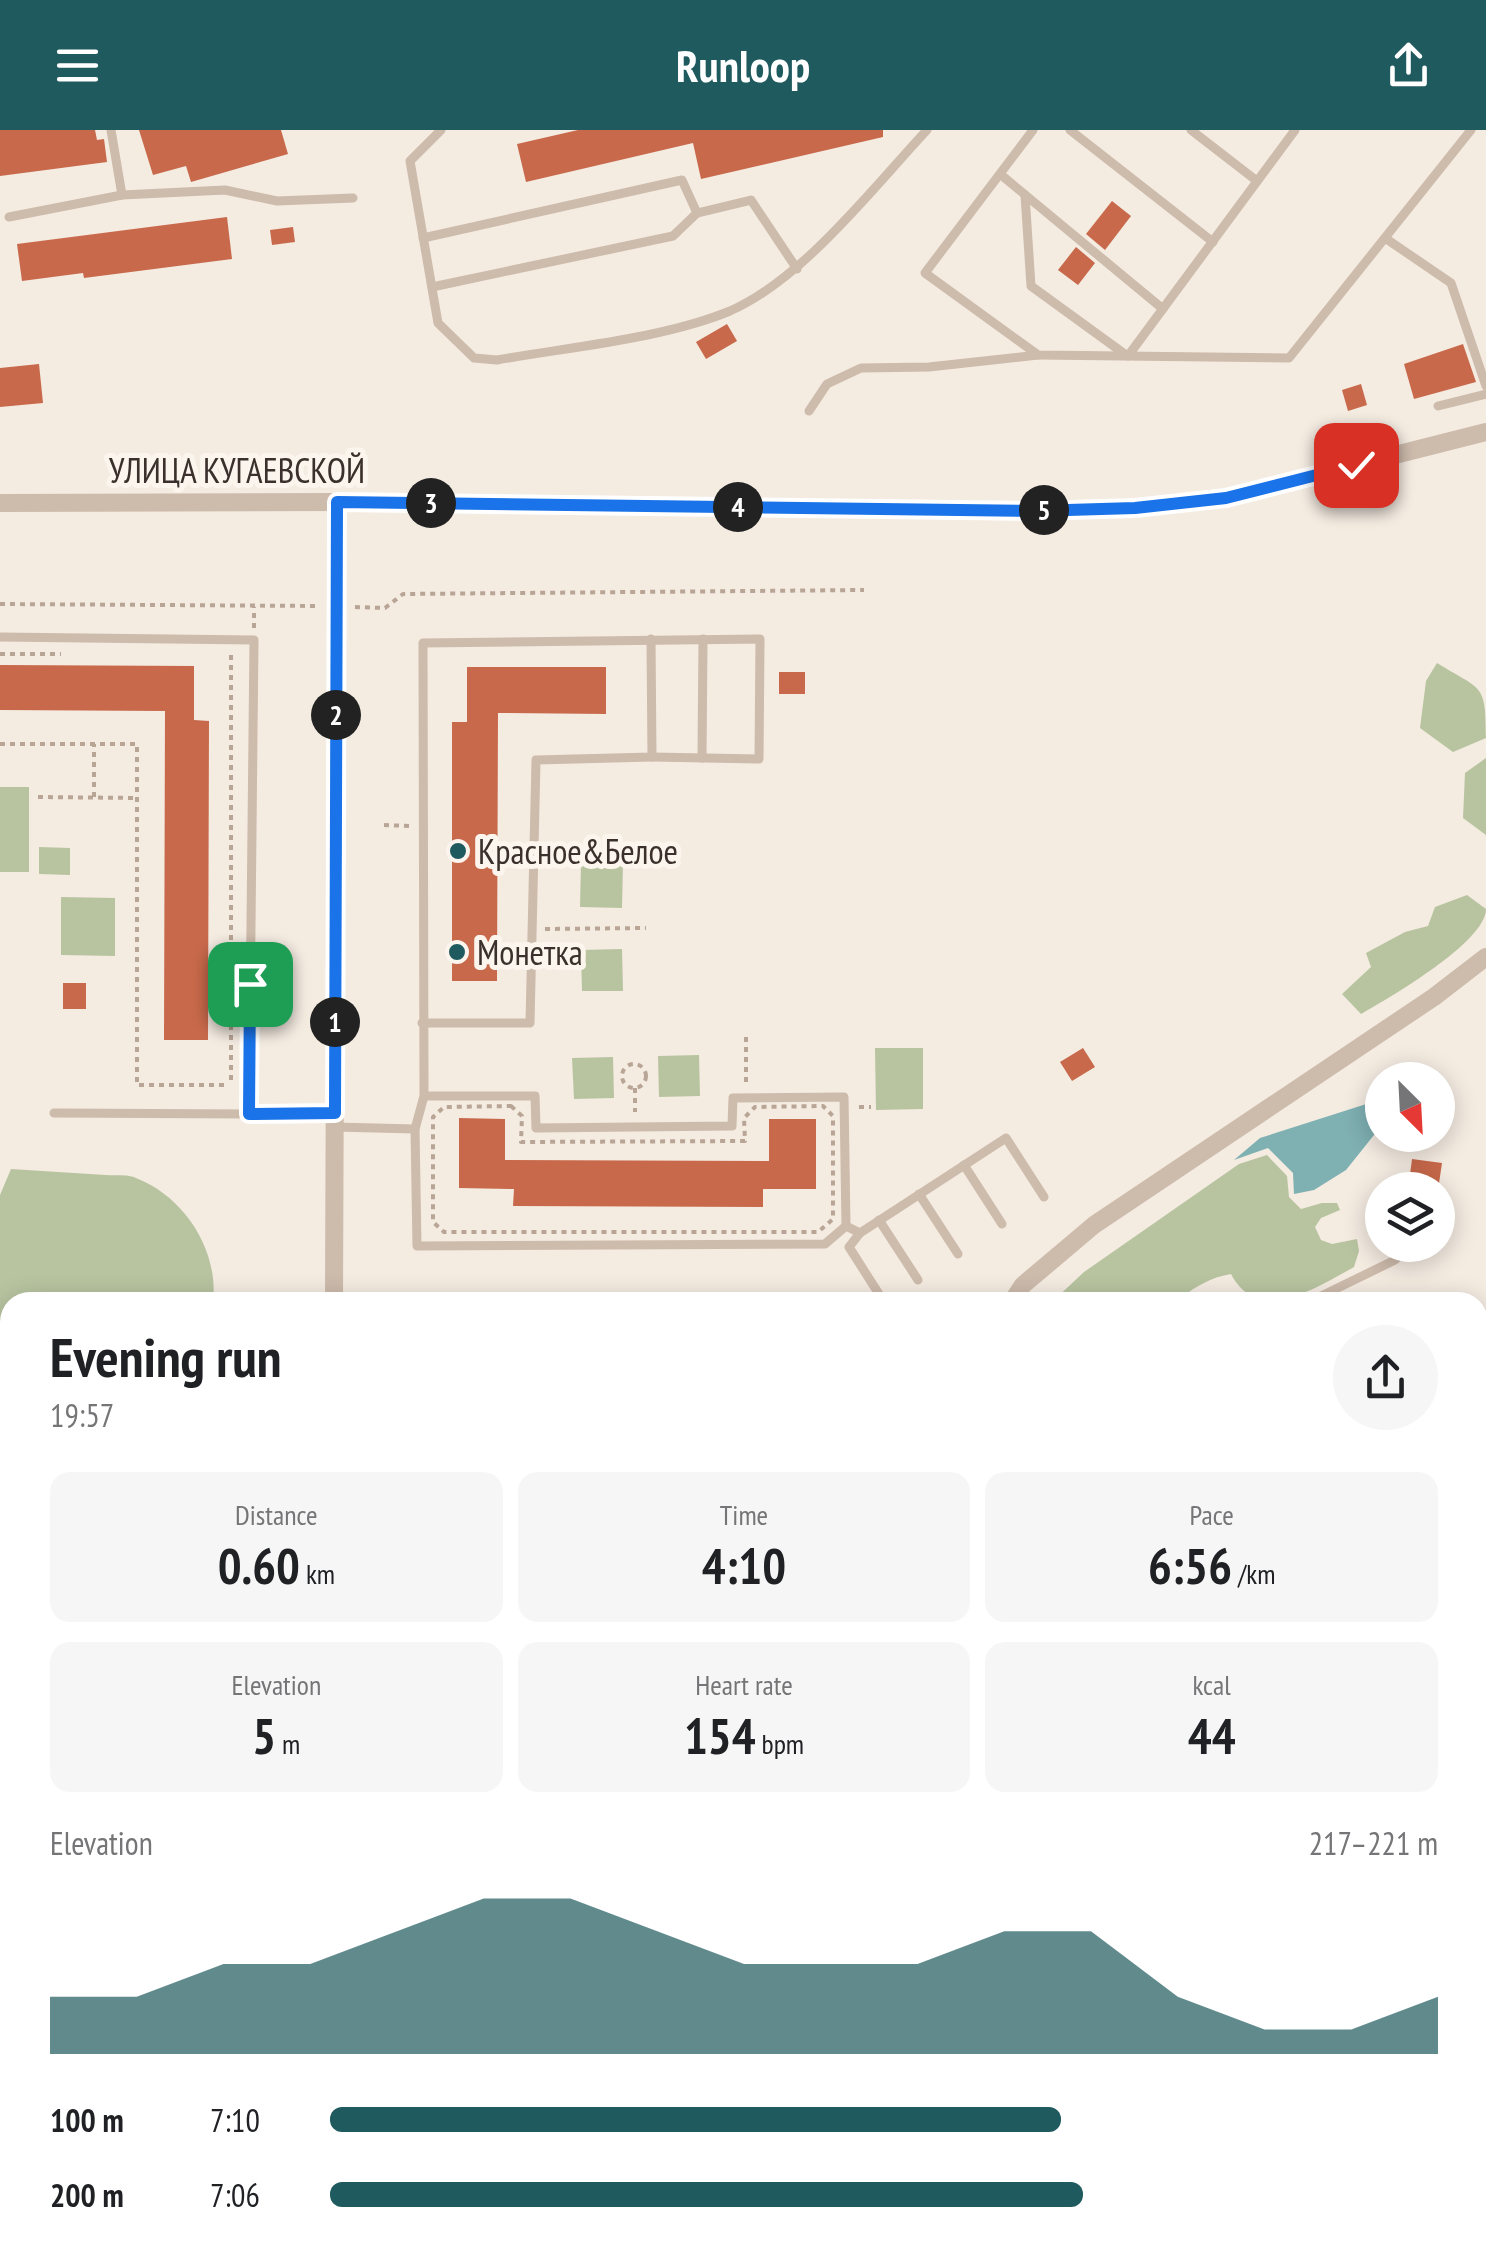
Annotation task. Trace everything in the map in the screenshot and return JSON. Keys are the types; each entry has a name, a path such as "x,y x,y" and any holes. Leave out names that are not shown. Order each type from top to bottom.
{"street":[{"name":"УЛИЦА КУГАЕВСКОЙ","path":"0,503 337,502 1034,511 1135,508 1226,498 1486,432"},
{"path":"334,1292 337,502"},
{"path":"1018,1292 1094,1224 1434,997 1486,957"}],"lane":[{"path":"111,130 122,195"},
{"path":"441,130 410,161 438,323 474,358 497,360 679,327 732,310 797,268 927,130"},
{"path":"1033,130 925,273 1038,355"},
{"path":"1070,130 1213,242"},
{"path":"1192,130 1258,181"},
{"path":"1128,356 1295,130"},
{"path":"809,411 827,384 861,368 929,367 1038,355 1289,358 1471,130"},
{"path":"1000,174 1163,309"},
{"path":"424,238 682,180 697,213"},
{"path":"9,216 122,195 225,190 276,201 353,198"},
{"path":"1025,195 1031,286 1128,356"},
{"path":"432,287 673,236 697,213 751,200 797,268"},
{"path":"1385,238 1451,283 1486,386"},
{"path":"1438,406 1486,394"},
{"path":"0,638 254,640 249,1114"},
{"path":"651,638 652,757"},
{"path":"702,758 703,638"},
{"path":"422,1022 530,1023 536,760 758,759 760,639 422,643 422,1022 424,1096 415,1129 417,1246 826,1244 846,1226 844,1096 733,1098 732,1126 536,1128 534,1096 424,1096"},
{"path":"54,1113 249,1114 415,1129"},
{"path":"878,1292 849,1247 860,1233 1006,1138 1044,1197"},
{"path":"964,1166 1002,1224"},
{"path":"920,1194 958,1254"},
{"path":"879,1220 918,1280"},
{"path":"846,1226 860,1233"},
{"path":"1330,1292 1391,1262"}],"path":[{"path":"0,604 385,608 403,594 864,590"},
{"path":"0,654 77,654"},
{"path":"0,744 137,744 137,1085 231,1085 231,654"},
{"path":"94,744 94,797"},
{"path":"38,797 137,798"},
{"path":"532,929 646,928"},
{"path":"746,1038 746,1098 755,1106 824,1106 833,1116 833,1219 818,1232 444,1232 433,1222 433,1117 444,1107 512,1106 522,1116 522,1142 745,1141 744,1118 755,1106"},
{"path":"636,1063 645,1070 646,1079 640,1087 625,1084 622,1073 630,1064 636,1063"}],"green space":[{"path":"1437,663 1472,684 1485,707 1486,738 1453,752 1420,728 1426,681"},
{"path":"1486,758 1486,835 1463,818 1465,773"},
{"path":"0,787 29,787 29,872 0,872"},
{"path":"39,847 70,848 70,875 39,874"},
{"path":"581,863 623,863 622,908 580,907"},
{"path":"1467,895 1486,909 1482,922 1454,953 1361,1014 1342,994 1371,967 1366,953 1405,932 1428,926 1435,907"},
{"path":"61,897 115,898 115,956 61,955"},
{"path":"622,949 623,991 582,991 581,950"},
{"path":"875,1048 923,1048 923,1109 876,1110"},
{"path":"699,1055 700,1096 659,1097 658,1056"},
{"path":"613,1057 614,1098 574,1099 572,1058"},
{"path":"1267,1155 1287,1176 1289,1197 1301,1209 1337,1203 1340,1210 1321,1218 1315,1227 1321,1240 1332,1244 1357,1239 1359,1251 1354,1267 1306,1292 1247,1292 1231,1274 1190,1292 1063,1292 1084,1272 1239,1164"},
{"path":"11,1169 136,1178 170,1198 195,1228 210,1264 213,1292 0,1292 0,1195"}],"water":[{"path":"1365,1104 1365,1146 1346,1170 1314,1190 1294,1194 1293,1173 1268,1148 1234,1160 1260,1138"}],"building":[{"path":"0,130 95,130 97,140 104,139 107,162 0,176"},
{"path":"139,130 281,130 288,154 191,182 186,166 153,175"},
{"path":"578,130 883,130 883,137 701,179 693,143 526,182 517,144"},
{"path":"1112,201 1131,216 1105,250 1086,234"},
{"path":"227,217 232,259 84,278 83,273 22,281 17,244"},
{"path":"293,227 295,242 272,245 270,230"},
{"path":"1076,247 1095,263 1078,285 1058,270"},
{"path":"727,324 737,341 706,359 696,342"},
{"path":"1463,344 1476,382 1414,399 1404,364"},
{"path":"39,364 43,403 0,407 0,368"},
{"path":"1361,384 1367,405 1348,411 1342,390"},
{"path":"0,665 194,666 194,720 209,721 208,1040 164,1040 165,711 0,710"},
{"path":"467,667 606,667 606,714 498,713 497,981 452,981 452,722 467,722"},
{"path":"779,672 805,672 805,694 779,694"},
{"path":"63,983 86,983 86,1009 63,1009"},
{"path":"1083,1048 1095,1067 1072,1081 1060,1062"},
{"path":"459,1118 505,1119 505,1160 769,1161 769,1119 816,1119 816,1189 763,1189 763,1207 513,1206 514,1189 459,1188"},
{"path":"1412,1159 1442,1163 1441,1172 1410,1172"}],"place":[{"name":"Красное&Белое","path":"458,851"},
{"name":"Монетка","path":"457,952"}],"route":[{"path":"250,984 249,1114 335,1113 337,502 1034,511 1135,508 1226,498 1356,465"}]}
